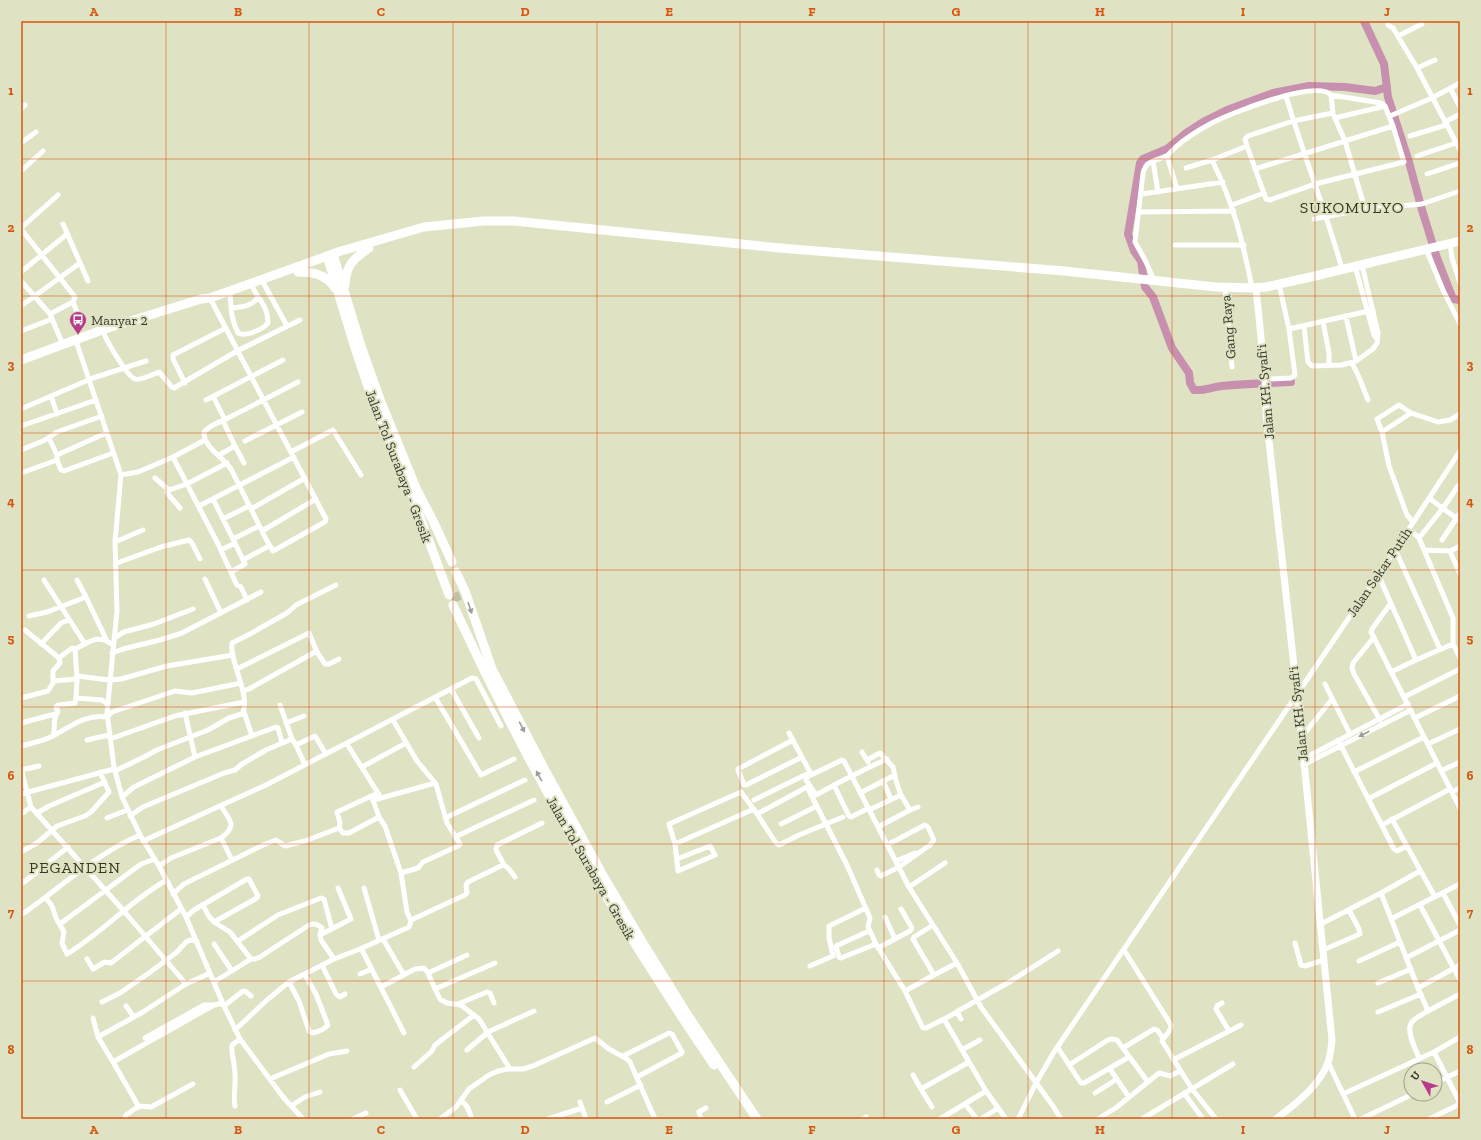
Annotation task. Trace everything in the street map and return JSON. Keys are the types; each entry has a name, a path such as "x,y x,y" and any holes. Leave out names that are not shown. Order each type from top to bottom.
{"highway":[{"path":"21,360 62,341 201,299 210,298 424,227 484,221 514,221 780,248 1064,271 1225,288 1254,288 1279,284 1460,241"},
{"path":"21,365 104,334 230,293 253,288 298,272 331,258 369,248 425,230 430,227"},
{"path":"298,272 312,272 324,277 342,292 347,269 357,256 369,248"},
{"name":"Jalan Tol Surabaya - Gresik","path":"331,258 361,346 416,488 452,562"},
{"name":"Jalan Tol Surabaya - Gresik","path":"342,292 351,336 374,404 451,594 423,515 416,488"},
{"name":"Jalan Tol Surabaya - Gresik","path":"456,572 492,669"},
{"name":"Jalan Tol Surabaya - Gresik","path":"750,1119 681,1017 615,913 520,741 484,672 456,603 545,770 622,908 687,1014 757,1119"}],"main road":[{"name":"Jalan KH. Syafi'i","path":"1254,288 1269,378 1266,388 1266,414 1297,693 1332,1040 1328,1062 1325,1069 1307,1094 1276,1119"}],"street":[{"path":"1398,36 1422,24"},
{"path":"1388,25 1393,28 1417,68 1460,150"},
{"path":"1417,68 1435,60"},
{"path":"1392,115 1432,98 1460,83"},
{"path":"1450,88 1460,107"},
{"path":"1146,280 1146,262 1135,242 1144,168 1148,163 1167,156 1178,145 1210,124 1245,108 1304,91 1327,92 1331,95 1381,103 1385,106 1392,115 1393,126 1404,162 1315,184 1268,200 1266,199 1244,139 1246,137 1293,121 1334,116 1385,106"},
{"path":"1331,95 1334,116 1345,141 1365,209"},
{"path":"1286,96 1342,269"},
{"path":"1410,136 1445,123 1460,114"},
{"path":"1255,169 1393,126"},
{"path":"21,143 36,132"},
{"path":"1417,156 1456,143"},
{"path":"1186,168 1212,160 1247,146"},
{"path":"21,170 43,151"},
{"path":"1167,156 1177,189"},
{"path":"1212,160 1232,204 1244,245 1254,288"},
{"path":"1153,161 1158,192"},
{"path":"1427,174 1460,163"},
{"path":"1142,194 1223,182"},
{"path":"1314,219 1365,209 1420,205 1460,191"},
{"path":"1232,204 1264,192"},
{"path":"21,331 51,316 72,302 75,297 21,229 58,195"},
{"path":"1139,212 1234,211"},
{"path":"63,224 88,281"},
{"path":"21,272 67,234"},
{"path":"1450,244 1452,258 1460,283"},
{"path":"1175,245 1244,245"},
{"path":"1431,248 1443,290 1460,324"},
{"path":"21,306 80,263"},
{"path":"1304,326 1308,362 1312,366 1342,365 1354,362 1373,349 1377,343 1378,333 1367,286 1359,265"},
{"path":"1359,265 1364,302 1374,335 1377,339"},
{"path":"21,281 51,316 62,341"},
{"path":"264,284 287,326"},
{"path":"1269,378 1292,378 1295,375 1289,330 1279,284"},
{"path":"1361,288 1367,286"},
{"path":"230,293 233,321 238,333 242,334 252,332 263,328 268,323 268,312 253,288"},
{"name":"Gang Raya","path":"1225,288 1232,367"},
{"path":"231,308 253,303 258,297"},
{"path":"211,300 237,351 264,400 325,516 325,522 272,551 227,463 205,440 204,435 205,430 264,400 298,382"},
{"path":"1364,302 1371,301"},
{"path":"72,302 82,325"},
{"path":"1289,330 1373,310"},
{"path":"1346,316 1354,362 1368,400"},
{"path":"104,334 135,379 138,380 159,372 172,388 185,382 237,351 300,320"},
{"path":"1323,322 1332,365"},
{"path":"185,382 173,359 173,355 226,328"},
{"path":"77,344 121,475 115,542 117,562 117,611 107,704 107,717 114,770 127,810 186,917 235,1030 240,1039 301,1118"},
{"path":"206,400 283,360"},
{"path":"21,409 89,380 146,362"},
{"path":"51,396 57,414"},
{"path":"213,396 244,462"},
{"path":"21,426 96,400"},
{"path":"1413,522 1407,514 1389,466 1382,432 1377,419 1400,405 1411,413 1438,422 1450,420 1460,414"},
{"path":"246,441 302,412"},
{"path":"1382,432 1411,413"},
{"path":"21,450 49,438 57,432 102,416"},
{"path":"199,506 239,486 333,430 361,475"},
{"path":"21,473 57,458 106,433"},
{"path":"49,438 62,470 64,471 113,453"},
{"path":"121,475 143,471 205,440"},
{"path":"219,456 236,446"},
{"name":"Jalan Sekar Putih","path":"1018,1119 1036,1083 1058,1048 1460,451"},
{"path":"173,457 221,550 234,581 241,588 247,600"},
{"path":"168,490 187,484 227,463"},
{"path":"155,478 168,490 168,494 180,508"},
{"path":"223,519 250,507 305,478"},
{"path":"1419,538 1443,508 1458,486"},
{"path":"1429,498 1458,520"},
{"path":"213,499 245,564 244,566 231,572"},
{"path":"262,531 316,499"},
{"path":"1442,540 1458,520 1460,513"},
{"path":"221,550 259,526"},
{"path":"1409,528 1419,538 1453,618 1453,644 1458,650 1460,658"},
{"path":"115,542 143,530"},
{"path":"117,562 161,547 189,540 200,559"},
{"path":"1398,544 1440,649"},
{"path":"243,560 269,546"},
{"path":"1423,548 1450,551 1460,546"},
{"path":"1450,551 1460,574"},
{"path":"1378,574 1416,660"},
{"path":"205,579 221,613"},
{"path":"44,580 85,644"},
{"path":"77,580 106,639 113,645"},
{"path":"252,736 244,712 243,691 236,669 232,643 287,613 296,605 336,585"},
{"path":"112,653 182,633 261,592"},
{"path":"29,616 60,607 86,597"},
{"path":"1391,603 1371,630 1460,808"},
{"path":"114,638 124,632 154,624 193,609"},
{"path":"41,644 61,623 69,620"},
{"path":"25,630 59,658"},
{"path":"236,669 309,633 317,652 325,664 329,664 339,659"},
{"path":"1374,637 1353,664 1352,668 1382,725"},
{"path":"59,658 72,648 75,649 94,640 106,639"},
{"path":"1391,672 1453,644"},
{"path":"53,736 55,730 55,714 58,712 57,705 75,703 77,677 75,649"},
{"path":"243,691 317,652"},
{"path":"53,681 77,677 109,680 121,679 167,666 233,655"},
{"path":"21,698 48,691 52,685 53,672 59,664 59,658"},
{"path":"1404,697 1460,669"},
{"path":"143,841 221,806 305,765 474,678 501,726"},
{"path":"107,717 112,712 175,691 192,693 241,683"},
{"path":"1325,684 1350,734"},
{"path":"451,689 479,738"},
{"path":"1415,718 1460,696"},
{"path":"435,697 481,775 514,759"},
{"path":"76,698 102,700 107,704"},
{"path":"1301,738 1332,699"},
{"path":"87,740 110,737 185,713 244,702"},
{"path":"1303,762 1338,740 1408,704"},
{"path":"280,705 292,739 305,765"},
{"path":"1303,762 1341,746 1411,710"},
{"path":"24,793 100,772 114,770 157,750 212,729 229,718 244,712"},
{"path":"185,713 195,757"},
{"path":"21,723 55,714"},
{"path":"21,746 40,742 96,715 107,717"},
{"path":"286,723 304,716"},
{"path":"393,720 421,766 435,783 445,818 450,830 460,844 459,846 423,862 418,868 401,873"},
{"path":"122,797 134,787 195,757 277,727 282,743"},
{"path":"1428,744 1460,729"},
{"path":"789,733 811,774"},
{"path":"296,745 315,736 326,754"},
{"path":"1354,772 1424,737"},
{"path":"130,816 143,807 224,773 235,770 242,764 292,739"},
{"path":"793,740 738,769 744,785 802,757"},
{"path":"1338,740 1396,850 1407,846"},
{"path":"362,767 406,743"},
{"path":"347,744 378,793"},
{"path":"862,752 870,766"},
{"path":"867,760 880,753 887,758 893,767 894,775 901,795 910,810"},
{"path":"811,774 806,779 815,795 887,758"},
{"path":"754,800 842,760 852,776 909,887 957,963 982,1009 1054,1106 1060,1119"},
{"path":"1441,770 1460,762"},
{"path":"1368,799 1437,763"},
{"path":"40,766 21,770 24,793 31,807 68,847 186,984"},
{"path":"21,852 37,843 58,825 85,816 91,812 109,792 100,772"},
{"path":"860,793 894,775"},
{"path":"445,818 525,780"},
{"path":"883,781 891,799"},
{"path":"37,813 49,806 105,782"},
{"path":"373,800 435,783"},
{"path":"834,785 850,816 901,795"},
{"path":"675,844 756,812 807,787 847,864 866,908 870,918 868,927 869,931 905,991 923,1028 926,1028 957,1012 977,999 1011,981 1058,951"},
{"path":"1382,825 1451,790 1460,788"},
{"path":"677,859 710,846 715,855 678,870 675,844 669,824 741,792 776,843 779,845 843,817"},
{"path":"373,800 379,794 378,793"},
{"path":"338,828 340,823 337,812 378,793"},
{"path":"235,1030 290,982 334,959 409,927 411,920 407,912 401,873 385,826 379,817 373,800"},
{"path":"455,837 534,800"},
{"path":"159,866 171,858 221,838 228,833 232,826 221,806"},
{"path":"781,824 817,806"},
{"path":"21,814 31,807"},
{"path":"878,827 918,807"},
{"path":"107,818 127,810"},
{"path":"338,828 343,833 348,832 379,817"},
{"path":"1392,819 1435,897"},
{"path":"515,877 504,865 496,850 497,845 542,823"},
{"path":"887,845 925,825 933,838 933,842 896,861"},
{"path":"173,894 184,884 272,841 278,840 285,846 305,841 338,828"},
{"path":"21,906 23,914 85,868 124,842 140,835"},
{"path":"221,838 232,860"},
{"path":"22,882 68,847"},
{"path":"877,870 881,876 899,867 920,850"},
{"path":"60,924 141,864 155,859"},
{"path":"909,887 944,864"},
{"path":"411,920 465,895 467,893 466,885 468,882 504,865"},
{"path":"1321,924 1420,871"},
{"path":"186,917 194,910 248,879 258,896 257,898 214,922"},
{"path":"46,898 52,906 64,933 62,943 67,954 106,926 148,890 165,881 168,882"},
{"path":"1391,919 1460,884"},
{"path":"320,935 352,919 338,888"},
{"path":"364,888 381,940 404,975"},
{"path":"1381,893 1428,1011"},
{"path":"1443,893 1460,925"},
{"path":"238,941 278,915 321,898 324,900 332,929"},
{"path":"203,905 208,915 214,922 230,932 251,959"},
{"path":"1420,905 1460,980"},
{"path":"810,966 833,956 828,926 866,908"},
{"path":"87,959 93,969 105,962 112,962 181,909"},
{"path":"869,931 836,946 840,957 841,958 895,939 912,928 901,909"},
{"path":"1323,950 1360,934 1349,910"},
{"path":"885,917 895,939"},
{"path":"214,982 251,959 260,957 313,923 322,928 320,935 321,940 334,959"},
{"path":"933,925 913,939 934,975"},
{"path":"1406,958 1460,930"},
{"path":"102,1002 120,993 166,960 186,942 190,940 197,941"},
{"path":"1359,961 1400,942"},
{"path":"1295,943 1301,965 1305,966 1324,960"},
{"path":"214,944 232,970"},
{"path":"360,949 381,986 404,1033"},
{"path":"1124,950 1171,1025 1170,1030 1163,1038"},
{"path":"428,973 467,955"},
{"path":"436,990 495,963"},
{"path":"905,991 957,963"},
{"path":"322,965 336,994 340,996 345,994"},
{"path":"1418,988 1460,965"},
{"path":"381,986 415,969 424,968 428,973 440,999 447,1003 458,1004 487,992 490,992 494,1003"},
{"path":"360,974 372,969"},
{"path":"1378,983 1411,969"},
{"path":"98,1037 134,1017 186,984 210,973"},
{"path":"290,982 299,1001 308,1031 314,1032 327,1027 328,1025 323,1011 305,975"},
{"path":"144,1038 210,1005 223,1005 243,991 251,996"},
{"path":"1378,1012 1421,994"},
{"path":"1419,1058 1409,1027 1413,1021 1428,1011 1460,994"},
{"path":"1222,1003 1216,1007 1229,1031"},
{"path":"458,1004 474,1015 488,1032 510,1069"},
{"path":"126,1006 134,1017"},
{"path":"467,1050 488,1032 534,1011"},
{"path":"957,1012 961,1019"},
{"path":"414,1067 432,1051 434,1045 474,1015"},
{"path":"113,1062 189,1016"},
{"path":"93,1018 98,1037 139,1107"},
{"path":"944,1019 986,1091 1006,1119"},
{"path":"1173,1060 1241,1025"},
{"path":"1123,1048 1154,1029 1157,1030 1163,1038 1162,1041 1180,1071 1216,1119"},
{"path":"623,1056 669,1033 672,1034 682,1053 637,1077"},
{"path":"1343,1094 1434,1052 1460,1037"},
{"path":"235,1106 236,1075 232,1045 240,1039"},
{"path":"440,1119 461,1101 466,1092 489,1075 498,1071 523,1069 533,1066 593,1039 597,1039 609,1049 623,1056 630,1062 655,1119"},
{"path":"962,1050 980,1040"},
{"path":"1069,1065 1108,1040 1117,1040 1148,1082"},
{"path":"1058,1048 1082,1084 1129,1057"},
{"path":"270,1079 329,1054 347,1051"},
{"path":"1429,1119 1460,1103 1434,1052"},
{"path":"921,1089 969,1062"},
{"path":"1328,1062 1355,1119"},
{"path":"1142,1119 1232,1064"},
{"path":"1110,1069 1129,1097"},
{"path":"1098,1119 1159,1073 1170,1076 1180,1071"},
{"path":"1443,1079 1460,1071"},
{"path":"913,1075 932,1107"},
{"path":"1095,1093 1117,1079"},
{"path":"125,1119 126,1115 139,1107 151,1107 193,1084"},
{"path":"607,1102 641,1085"},
{"path":"400,1090 417,1119"},
{"path":"940,1119 986,1091"},
{"path":"291,1106 305,1097 320,1092"},
{"path":"1184,1093 1203,1119"},
{"path":"1361,1119 1403,1099"},
{"path":"461,1101 466,1103 472,1119"},
{"path":"965,1104 977,1119"},
{"path":"548,1119 581,1105 586,1119"},
{"path":"701,1119 699,1112 706,1108"},
{"path":"981,1119 998,1108"},
{"path":"353,1119 366,1113"},
{"path":"1020,1114 1024,1119"}],"waterway":[{"path":"1364,21 1384,64 1388,97 1437,258 1453,299 1460,300"},
{"path":"1291,382 1222,386 1194,390 1190,383 1189,373 1172,348 1153,297 1145,287 1141,261 1134,251 1128,234 1140,163 1143,159 1167,149 1186,133 1203,122 1227,110 1273,93 1309,86 1345,87 1375,91 1387,87"}],"tunnel":[{"path":"454,593 458,602"}],"place":[{"name":"Manyar 2","path":"78,335"}],"district":[{"name":"SUKOMULYO","path":"1352,207"},
{"name":"PEGANDEN","path":"75,867"}]}
